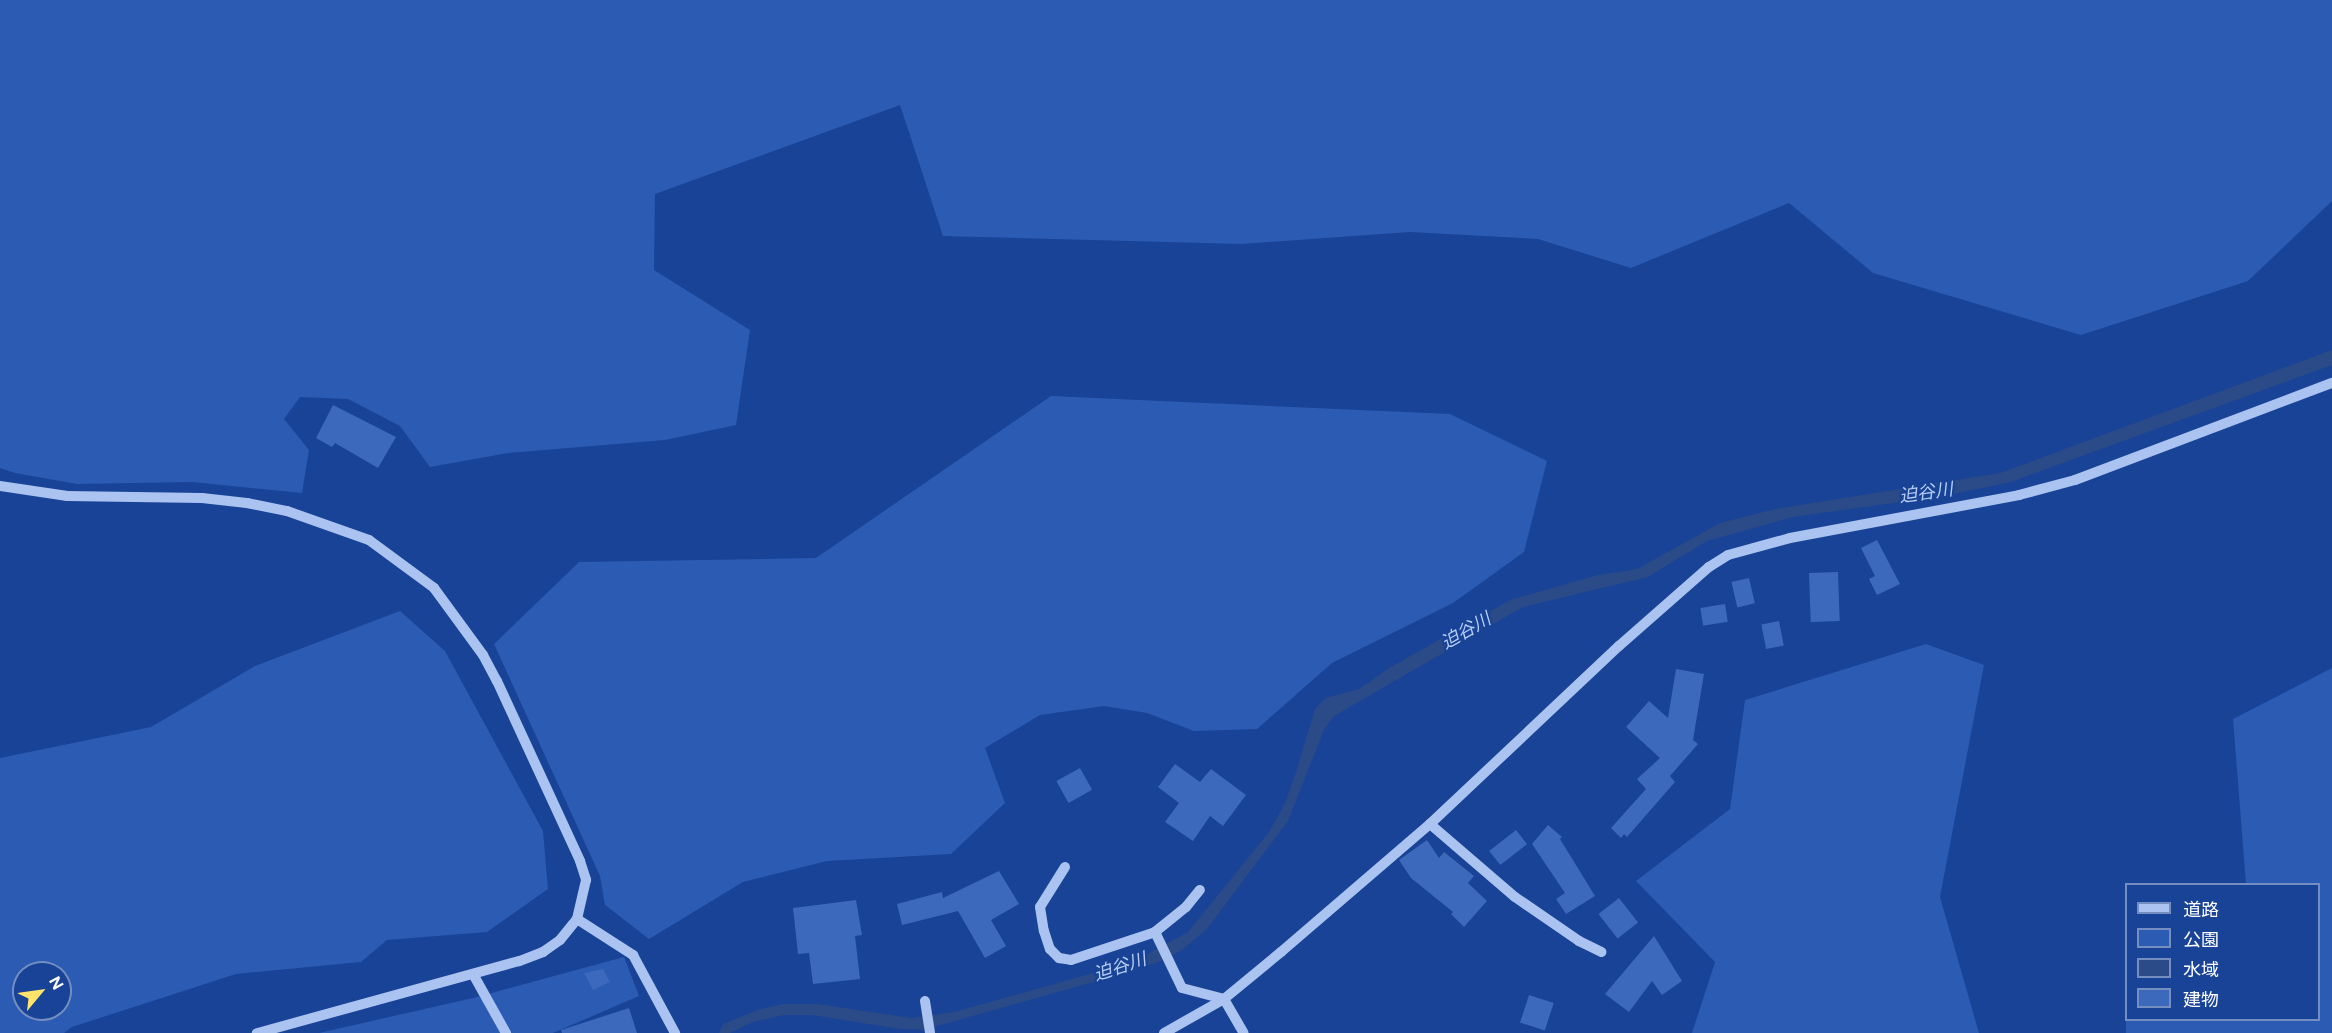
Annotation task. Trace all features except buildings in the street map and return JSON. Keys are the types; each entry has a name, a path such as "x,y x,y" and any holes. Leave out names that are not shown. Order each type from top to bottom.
{"street":[{"path":"1164,1033 1224,999 1430,824 1619,646 1709,567 1728,555 1790,538 1997,500 2075,480 2332,382"},
{"path":"0,486 67,496 202,498 247,502 287,511 369,540 434,588 483,655 497,681 580,861 586,880 577,919 560,940 543,952 473,974 257,1033"},
{"path":"1430,824 1515,897 1579,941 1602,952"},
{"path":"1065,867 1040,907 1050,949 1059,958 1071,960 1157,936 1200,890"},
{"path":"577,919 633,955 675,1033"},
{"path":"1157,936 1182,988 1224,999 1244,1033"},
{"path":"473,974 506,1033"},
{"path":"926,1006 930,1033"}],"green space":[{"path":"0,0 2332,0 2332,201 2248,281 2081,335 1873,273 1789,203 1631,268 1538,239 1410,232 1242,244 943,236 900,105 655,194 654,270 750,330 736,425 665,440 508,453 430,467 400,426 348,399 300,397 284,419 309,450 302,493 192,482 77,484 15,473 0,468"},
{"path":"1051,396 1450,414 1547,461 1524,552 1453,603 1332,663 1257,729 1194,731 1147,713 1104,706 1040,715 985,748 1005,803 951,854 827,861 743,882 649,939 605,905 600,876 494,644 579,562 816,558"},
{"path":"400,611 445,651 543,831 548,889 487,932 387,940 361,962 236,974 72,1027 64,1033 0,1033 0,758 151,727 255,666"},
{"path":"1926,644 1984,665 1940,897 1979,1033 1692,1033 1715,962 1636,881 1730,809 1745,700"},
{"path":"2332,668 2332,1033 2126,1033 2126,1021 2320,1021 2320,883 2246,883 2233,719"},
{"path":"624,957 639,996 553,1033 319,1033 473,998"}],"water":[{"name":"迫谷川","path":"2332,350 2332,365 2011,482 1944,496 1793,517 1707,541 1648,577 1523,607 1334,716 1324,730 1288,821 1207,929 1182,950 1163,960 1133,971 923,1030 900,1029 812,1015 784,1015 753,1022 730,1033 719,1033 723,1024 760,1009 783,1004 818,1004 911,1018 954,1012 1104,970 1149,953 1188,932 1269,832 1285,803 1315,709 1325,698 1359,689 1389,668 1510,600 1598,575 1637,569 1720,523 1775,509 2000,473"}]}
